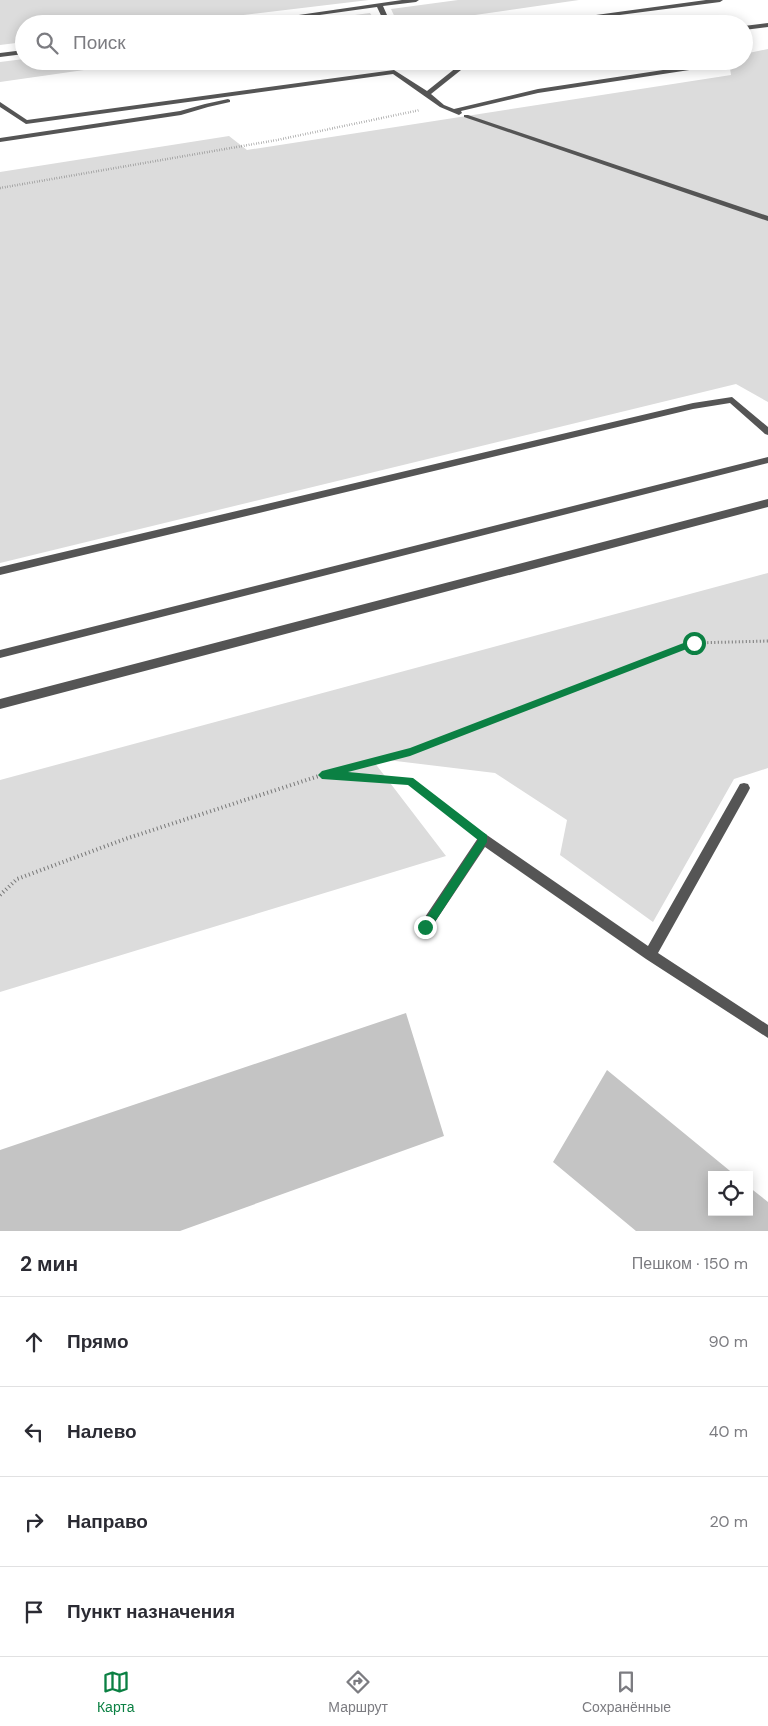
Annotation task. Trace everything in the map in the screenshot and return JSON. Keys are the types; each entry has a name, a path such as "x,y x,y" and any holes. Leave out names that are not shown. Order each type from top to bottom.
{"street":[{"path":"305,15 416,0"},
{"path":"603,15 720,0"},
{"path":"379,5 384,15"},
{"path":"753,27 768,25"},
{"path":"0,55 15,53"},
{"path":"427,94 457,70"},
{"path":"453,111 538,91 671,70"},
{"path":"0,104 26,122 394,72 442,106 453,111 768,219"},
{"path":"0,140 181,113 207,104 399,76"},
{"path":"0,571 693,406 732,400 768,432"},
{"path":"0,654 768,460"},
{"path":"0,704 768,503"},
{"path":"650,955 744,788"},
{"path":"425,927 484,839 650,955 768,1032"}],"path":[{"path":"0,188 277,140 442,106"},
{"path":"0,895 17,878 125,839 322,775 410,752 694,643 768,641"},
{"path":"322,775 410,781 484,839"}],"shaded area":[{"path":"0,0 369,0 243,15 15,15 15,43 0,45"},
{"path":"458,0 579,0 475,15 394,15 391,9"},
{"path":"370,13 371,15 355,15"},
{"path":"768,49 768,402 736,384 0,563 0,172 229,136 247,150 731,75 730,70 753,70 753,52"},
{"path":"15,60 15,70 84,70 0,82 0,62"},
{"path":"768,573 768,768 734,779 653,922 560,855 567,820 495,773 371,758 446,856 0,992 0,780"}],"building":[{"path":"406,1013 444,1136 180,1231 0,1231 0,1150"},
{"path":"607,1070 730,1171 708,1171 708,1216 753,1216 753,1190 768,1202 768,1231 636,1231 553,1162"}],"route":[{"path":"425,927 463,867 484,839 410,781 322,775 410,752 694,643"}]}
